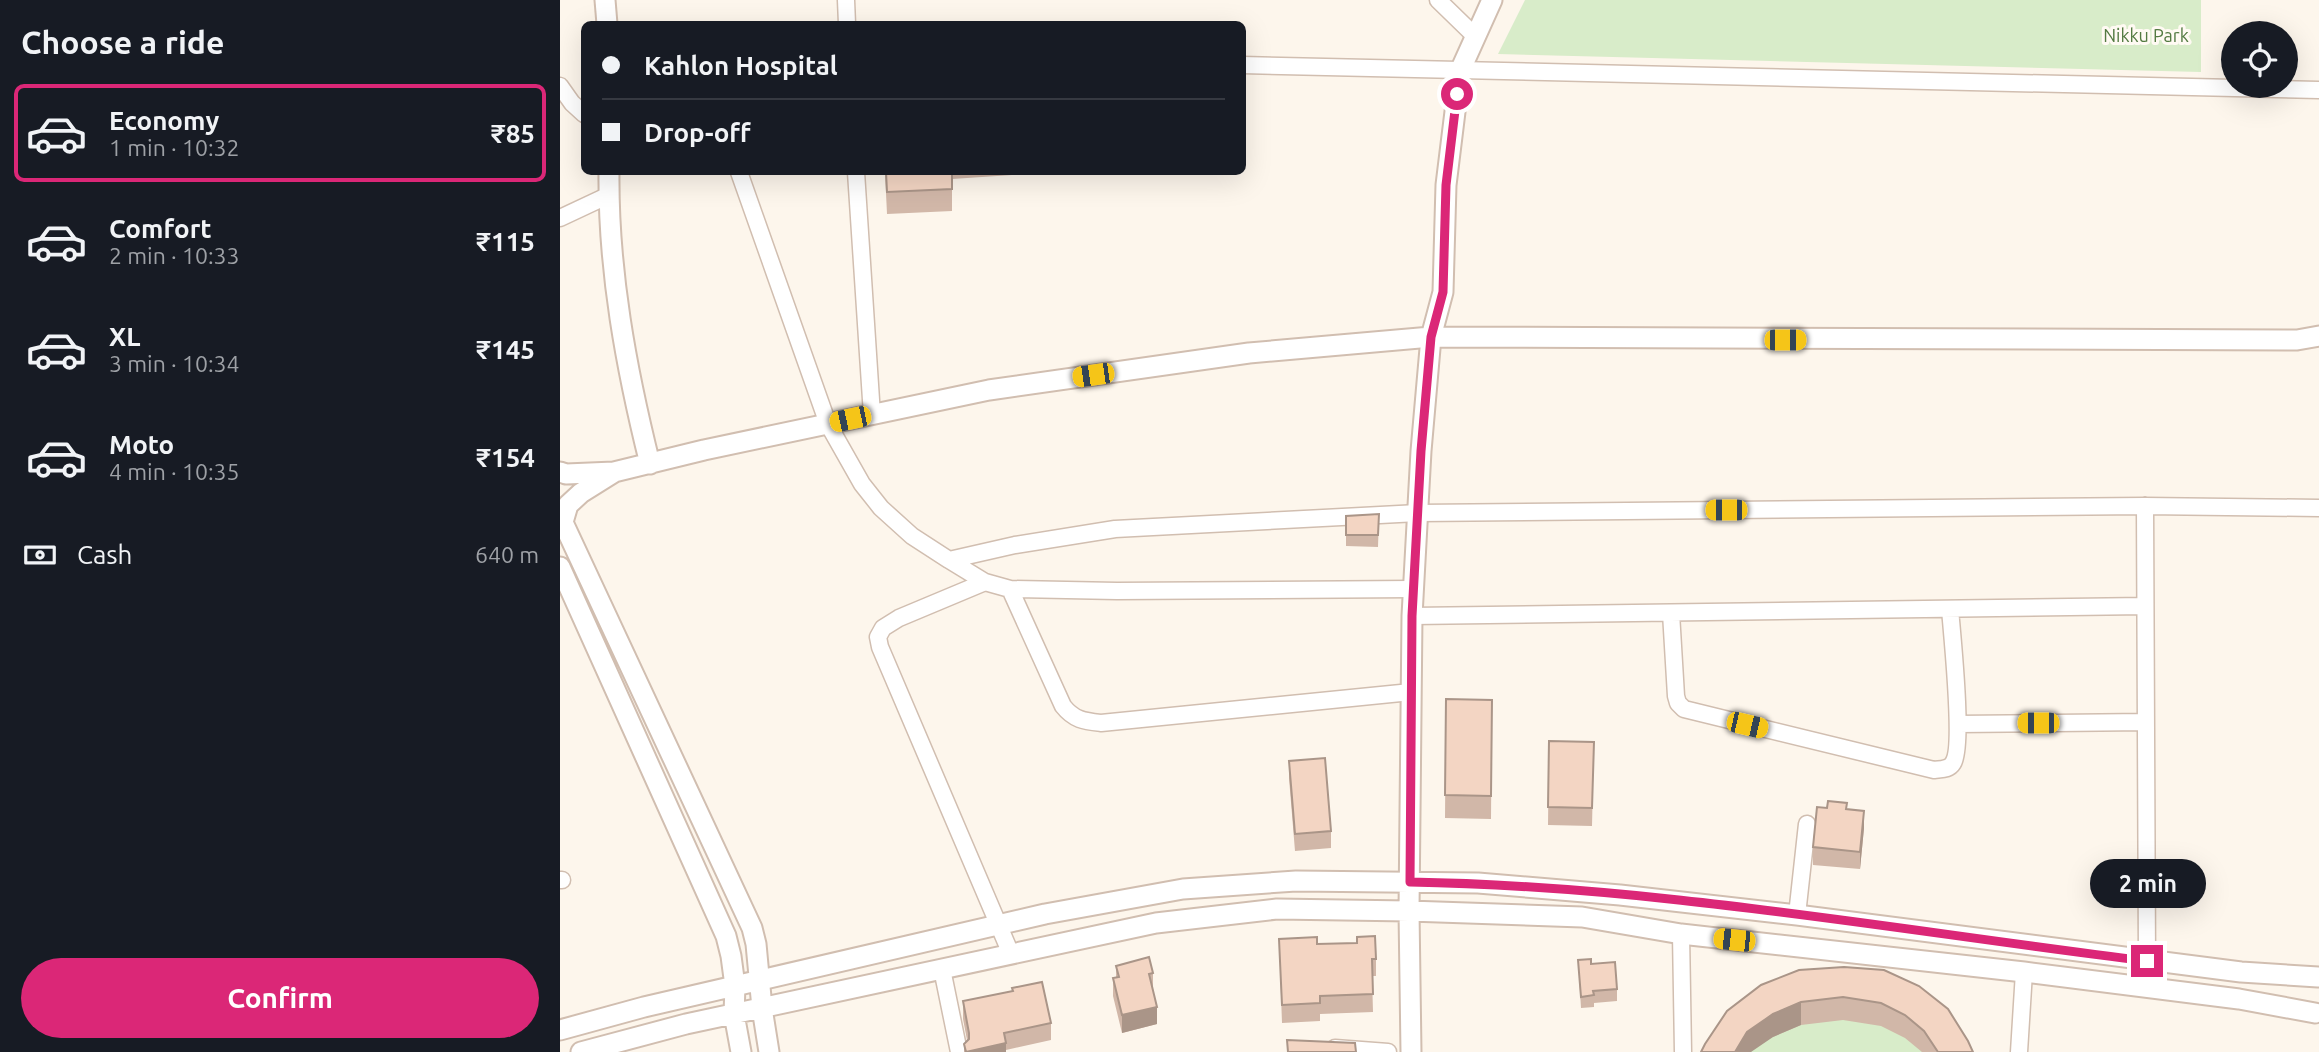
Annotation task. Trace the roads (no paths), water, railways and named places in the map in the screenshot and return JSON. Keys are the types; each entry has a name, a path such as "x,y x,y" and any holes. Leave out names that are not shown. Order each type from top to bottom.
{"street":[{"path":"605,0 607,21"},
{"path":"846,0 847,21"},
{"path":"1438,0 1475,36"},
{"path":"1411,1052 1409,911 1412,616 1421,451 1431,337 1443,292 1446,185 1460,71 1492,0"},
{"path":"1246,65 2319,90"},
{"path":"560,86 581,111"},
{"path":"609,175 618,309 625,357 650,464"},
{"path":"740,175 828,424 862,485 881,508 912,536 949,561 985,582 1010,589 1117,592 1413,589"},
{"path":"856,175 872,415"},
{"path":"560,218 609,195"},
{"path":"560,472 614,472 989,390 1249,354 1431,337 2297,340 2319,336"},
{"path":"2297,340 2319,345"},
{"path":"614,472 581,493 568,505 561,519 752,928 769,1052"},
{"path":"949,561 1015,545 1115,529 1418,513 2145,506 2319,508"},
{"path":"2145,506 2147,961"},
{"path":"560,567 726,936 735,986 734,1014 741,1052"},
{"path":"985,582 899,618 883,628 878,637 1011,954"},
{"path":"1010,589 1063,706 1070,715 1080,721 1101,723 1411,692"},
{"path":"1412,616 2145,606"},
{"path":"1671,613 1676,696 1684,709 1934,770 1948,768 1955,762 1958,723 1950,609"},
{"path":"1958,723 2146,722"},
{"path":"1797,915 1807,824"},
{"path":"560,1030 760,980 1045,914 1183,889 1296,881 1478,883 1620,895 2267,975 2318,976 2313,994 2317,1016 2239,999 1681,934 1582,917 1278,909 1156,923 687,1024 581,1052"},
{"path":"1681,934 1683,1052"},
{"path":"2090,954 2090,980"},
{"path":"942,969 959,1052"},
{"path":"2019,1052 2024,972"},
{"path":"1317,1048 1388,1052"}],"park label":[{"name":"Nikku Park","path":"2146,35"}]}
